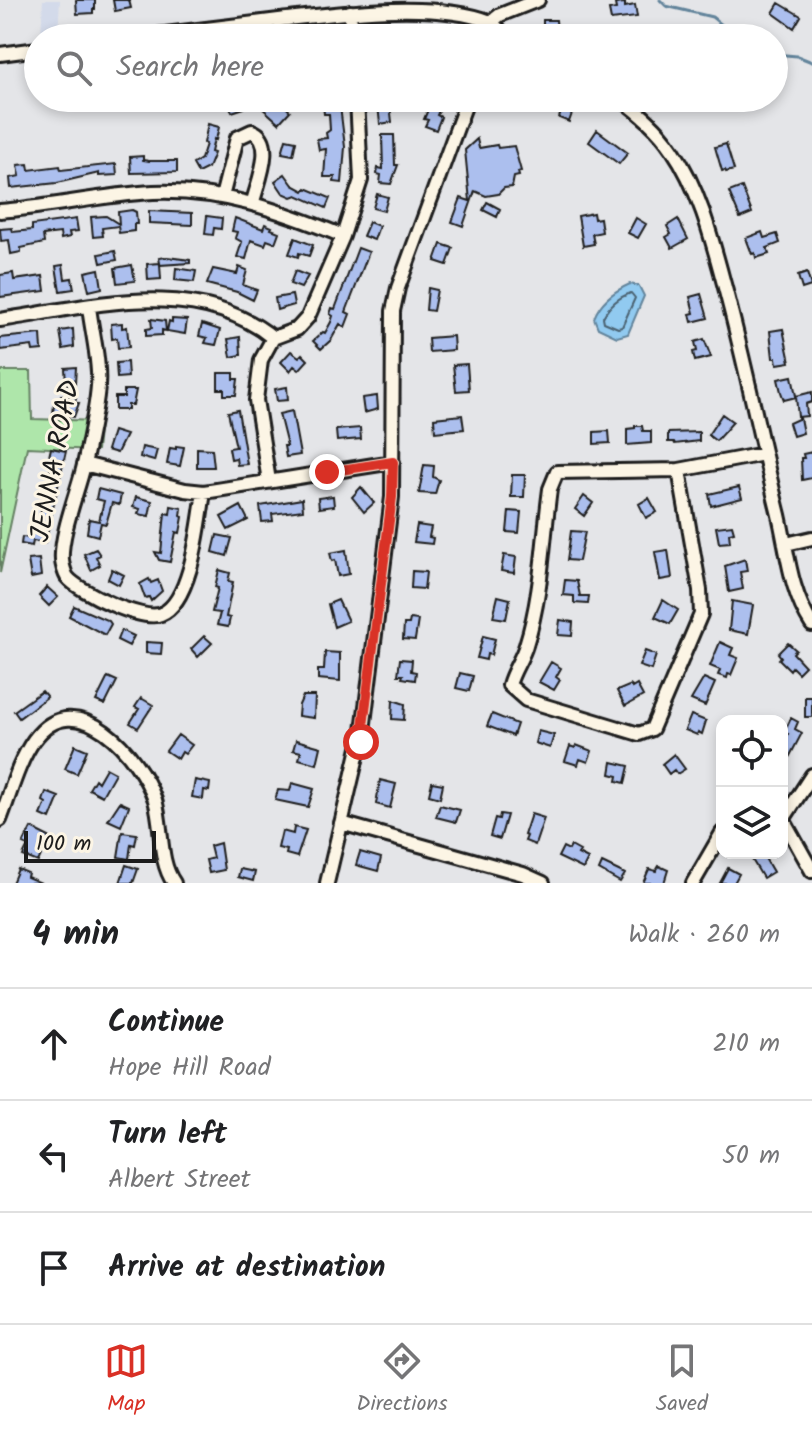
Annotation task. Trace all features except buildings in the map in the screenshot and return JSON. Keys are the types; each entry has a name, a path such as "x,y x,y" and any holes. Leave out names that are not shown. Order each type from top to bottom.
{"street":[{"path":"250,24 403,8 472,14 491,22 500,15 538,0"},
{"path":"350,12 351,24"},
{"path":"0,54 24,51"},
{"path":"269,481 256,400 261,360 273,338 297,329 308,317 343,236 361,180 358,112"},
{"path":"327,883 363,731 392,497 393,311 398,288 463,112"},
{"path":"639,112 670,145 696,196 725,286 786,544 793,587 812,625"},
{"path":"222,197 237,138 252,131 258,133 265,152 253,202"},
{"path":"0,211 156,192 253,202 343,236"},
{"path":"0,320 151,299 188,301 256,324 273,338"},
{"name":"JENNA ROAD","path":"89,307 98,386 84,464 65,540 62,560 67,577 134,614 152,617 164,614 182,592 196,541 204,492"},
{"path":"679,470 700,590 701,614 652,729 639,734 526,700 509,685 512,672 526,648 535,609 550,489 557,472 679,470 764,454"},
{"path":"84,464 204,492 393,462"},
{"path":"786,544 812,538"},
{"path":"0,820 34,740 50,724 70,717 96,726 121,744 153,795 160,817 168,874 174,883"},
{"path":"788,813 812,775"},
{"path":"341,823 543,883"},
{"path":"788,830 812,871"},
{"path":"693,883 716,843"}],"shaded area":[{"path":"43,0 60,0 59,24 42,24"}],"green space":[{"path":"0,371 31,371 32,419 100,421 97,450 27,447 0,573"}],"water":[{"path":"630,284 639,286 644,296 628,334 617,337 598,328 594,318 608,298"}],"waterway":[{"path":"660,0 666,6 712,17 721,24"},
{"path":"788,55 812,62"}],"route":[{"path":"327,472 393,462 392,497 361,742"}]}
